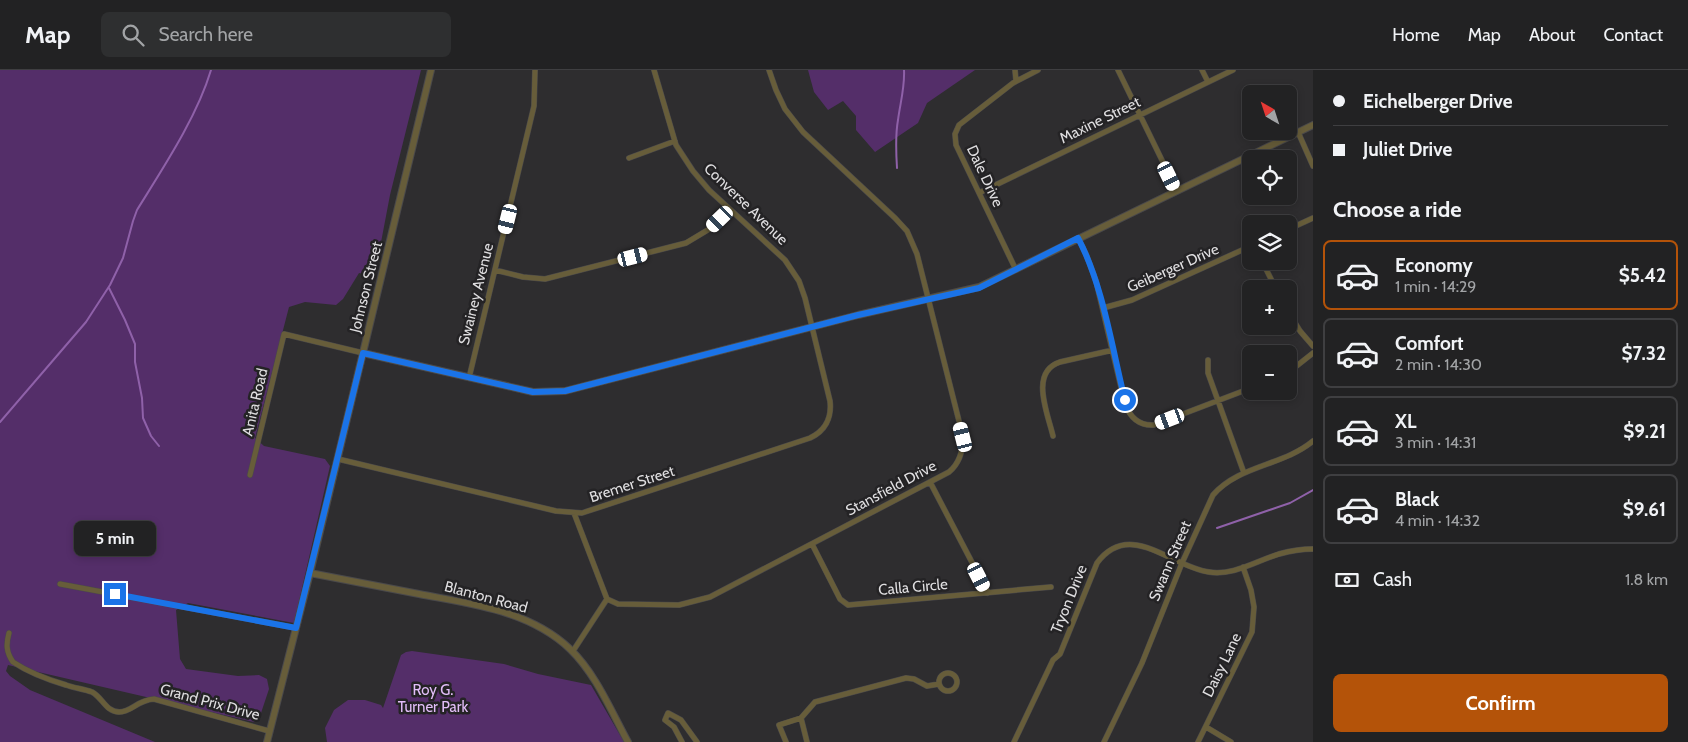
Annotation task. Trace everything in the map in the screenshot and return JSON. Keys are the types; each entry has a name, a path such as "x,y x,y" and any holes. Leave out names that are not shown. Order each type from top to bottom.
{"street":[{"name":"Johnson Street","path":"267,742 338,459 431,70"},
{"name":"Swainey Avenue","path":"469,378 534,106 535,70"},
{"name":"Converse Avenue","path":"654,70 675,142 692,171 730,210 788,263 803,291 812,326"},
{"name":"Stansfield Drive","path":"607,599 618,604 679,605 710,597 949,472 961,455 963,437 930,300 917,254 907,231 802,132 785,109 769,70"},
{"path":"1015,70 1016,81"},
{"name":"Dale Drive","path":"1016,270 954,138 960,124 1016,81 1038,70"},
{"path":"1118,70 1177,191"},
{"path":"1202,70 1208,82"},
{"name":"Maxine Street","path":"979,193 1233,70"},
{"path":"1313,125 1298,132 1313,166"},
{"path":"363,353 533,392 565,391 812,326 979,288 1282,140"},
{"path":"629,158 675,142"},
{"path":"495,270 523,278 545,279 686,243 711,228 730,210"},
{"path":"1297,225 1313,218"},
{"path":"1078,238 1092,267 1128,410 1132,416 1146,426 1154,425 1242,391"},
{"name":"Geiberger Drive","path":"1103,308 1132,300 1242,250"},
{"name":"Bremer Street","path":"338,459 556,511 589,512 816,435 828,422 831,408 812,326"},
{"path":"1297,326 1313,346"},
{"name":"Anita Road","path":"250,475 284,334 363,353"},
{"path":"1053,436 1042,390 1046,373 1056,364 1113,350"},
{"path":"1297,366 1313,353"},
{"path":"1208,360 1208,373 1244,473"},
{"name":"Swann Street","path":"1104,742 1142,663 1182,563 1213,495 1226,482 1298,451 1313,441"},
{"path":"930,482 988,593"},
{"path":"572,651 607,599 574,513"},
{"name":"Calla Circle","path":"812,544 840,599 848,605 1051,587"},
{"name":"Tryon Drive","path":"1014,742 1053,660 1060,654 1094,569 1102,557 1113,549 1134,544 1144,546 1208,572 1223,572 1278,555 1313,549"},
{"name":"Daisy Lane","path":"1198,742 1250,638 1254,625 1253,596 1243,567"},
{"name":"Blanton Road","path":"310,573 505,612 540,627 572,651 594,680 628,742"},
{"path":"60,584 296,628"},
{"name":"Grand Prix Drive","path":"9,633 7,648 8,655 13,662 65,685 91,692 113,711 125,711 144,700 154,699 270,731"},
{"path":"786,742 779,725 801,718 815,702 906,678 914,679 927,686 939,684"},
{"path":"682,742 674,727 665,720 668,713 681,720 696,742"},
{"path":"801,718 808,742"},
{"path":"1206,727 1231,742"}],"green space":[{"path":"0,70 421,70 390,195 375,274 359,273 343,299 336,305 305,302 289,307 255,438 264,446 325,459 330,466 294,623 188,603 176,610 180,659 186,669 238,676 259,675 267,679 269,689 259,719 254,722 8,665 6,671 10,676 30,690 155,742 0,742"},
{"path":"808,70 975,70 927,103 918,123 875,152 856,130 856,116 843,101 828,110 814,92"},
{"name":"Roy G. Turner Park","path":"412,651 504,664 538,674 591,685 624,742 327,742 325,728 334,710 348,700 365,700 381,705 383,708 401,655"}],"waterway":[{"path":"0,422 86,322 110,285 123,258 137,210 188,124 205,88 211,70"},
{"path":"897,168 896,132 904,70"},
{"path":"109,288 135,344 135,362 142,398 143,418 151,436 159,446"},
{"path":"1217,528 1290,503 1313,490"}],"route":[{"path":"115,594 296,628 363,353 533,392 565,391 858,315 979,288 1078,238 1096,280 1125,400"}]}
